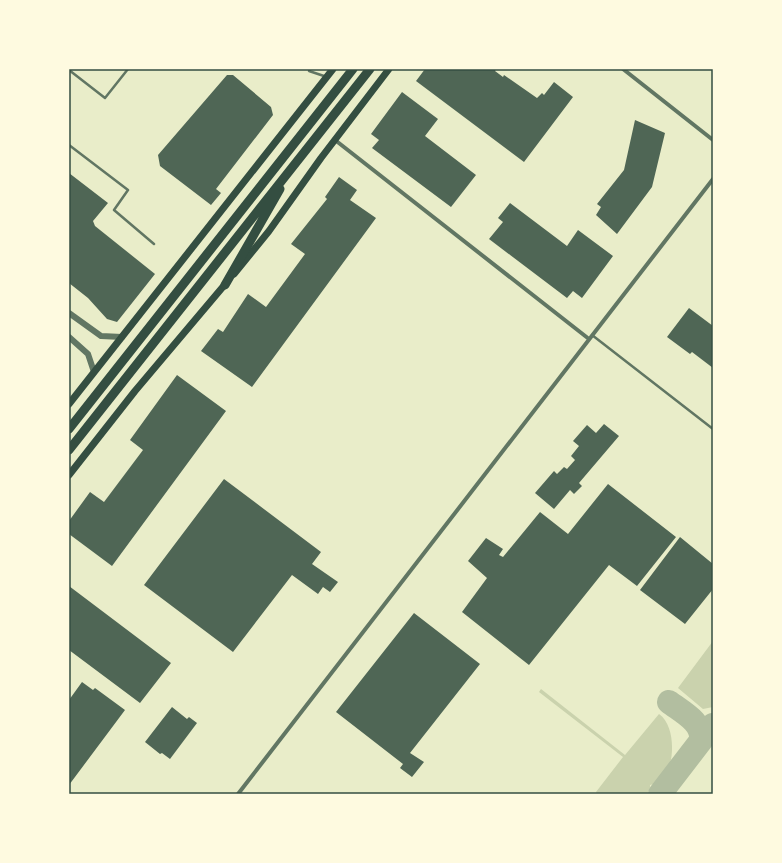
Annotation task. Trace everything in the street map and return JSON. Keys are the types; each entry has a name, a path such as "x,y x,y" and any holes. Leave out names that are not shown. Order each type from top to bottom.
{"highway":[{"path":"69,429 353,69"},
{"path":"69,450 370,69"},
{"path":"225,285 295,163"}],"main road":[{"path":"69,404 333,69"},
{"path":"69,476 135,390 270,231 335,140 389,69"}],"street":[{"path":"623,69 713,140"},
{"path":"335,140 591,337"},
{"path":"238,794 713,179"},
{"path":"69,313 100,336 122,337"},
{"path":"69,337 88,354 94,372"}],"lane":[{"path":"69,70 105,98 128,69"},
{"path":"309,70 327,77"},
{"path":"69,145 128,190 114,210 154,244"},
{"path":"591,337 713,429"}],"green space":[{"path":"713,641 713,707 703,709 678,688"},
{"path":"541,689 625,755 659,714 664,718 670,730 672,751 670,764 667,769 654,784 650,785 650,789 647,794 597,794 596,792 623,757 539,692"}],"building":[{"path":"425,69 496,69 495,71 503,77 504,75 537,98 542,93 544,95 554,82 573,97 524,162 416,81"},
{"path":"227,75 233,75 271,107 273,115 216,189 221,193 211,205 160,166 158,155"},
{"path":"402,92 438,119 425,136 476,175 451,207 372,148 379,140 371,134"},
{"path":"635,120 665,133 652,187 617,234 596,215 601,207 597,204 624,170"},
{"path":"69,173 108,203 93,221 95,226 155,274 117,322 107,319 88,298 69,283"},
{"path":"339,177 357,190 350,200 376,218 252,387 201,351 218,329 223,332 248,294 266,307 305,254 291,244 327,199 325,197"},
{"path":"510,203 567,246 578,230 613,256 582,298 573,291 567,298 489,239 503,222 498,218"},
{"path":"689,308 713,326 713,368 692,352 690,354 667,337"},
{"path":"177,375 226,411 112,566 69,534 69,521 90,492 104,502 143,450 130,440"},
{"path":"604,424 619,436 579,483 582,486 574,494 570,490 554,509 535,493 554,471 557,474 564,467 567,469 575,460 571,456 579,446 573,441 587,425 596,433"},
{"path":"224,479 321,552 312,564 338,582 330,592 323,587 318,594 292,575 233,652 144,585"},
{"path":"608,484 676,537 637,586 609,565 529,665 462,612 487,578 468,561 486,538 503,549 499,555 503,557 540,512 568,534"},
{"path":"680,537 713,564 713,589 685,624 640,590"},
{"path":"69,586 171,663 140,703 69,650"},
{"path":"414,613 480,664 410,753 424,762 412,777 400,768 403,764 336,712"},
{"path":"82,682 93,690 95,688 125,710 69,785 69,700"},
{"path":"172,707 187,719 189,717 197,723 170,759 162,753 160,754 145,742"}],"taxiway":[{"path":"669,702 691,718 699,728 701,740"},
{"path":"660,794 713,725"}]}
